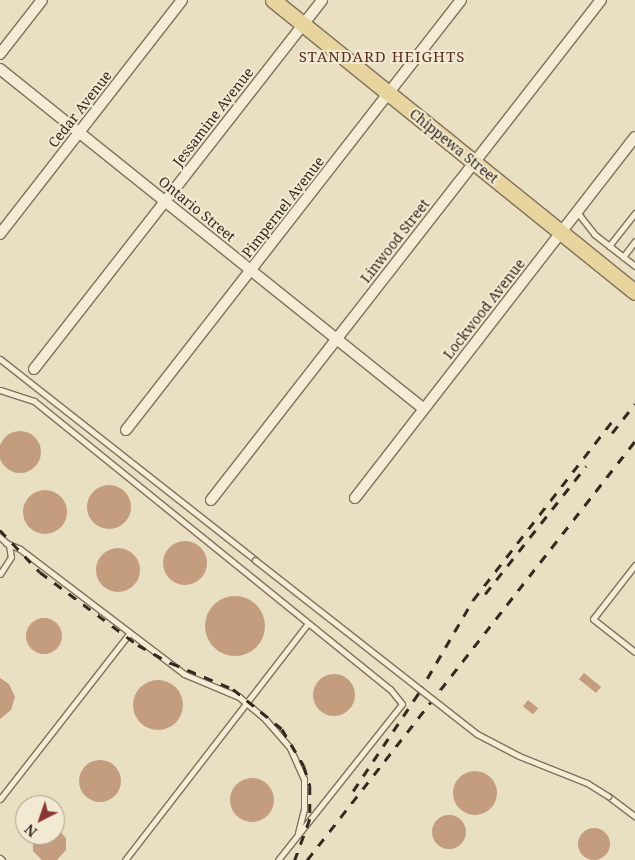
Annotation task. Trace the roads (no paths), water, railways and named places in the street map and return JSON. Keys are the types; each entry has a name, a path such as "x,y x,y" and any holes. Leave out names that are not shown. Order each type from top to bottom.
{"main road":[{"name":"Chippewa Street","path":"273,0 635,292"}],"street":[{"path":"0,54 42,0"},
{"name":"Cedar Avenue","path":"0,234 182,0"},
{"name":"Jessamine Avenue","path":"34,369 322,0"},
{"name":"Pimpernel Avenue","path":"126,430 461,0"},
{"name":"Linwood Street","path":"211,500 601,0"},
{"name":"Ontario Street","path":"0,68 424,409"},
{"name":"Lockwood Avenue","path":"355,498 635,137"}],"lane":[{"path":"577,212 594,234 635,266"},
{"path":"610,246 635,213"},
{"path":"623,257 635,241"},
{"path":"0,368 2,360 477,734 519,756 586,783 608,796 635,816"},
{"path":"0,390 34,401 390,689 402,704 278,860"},
{"path":"0,536 6,543 11,557 0,574"},
{"path":"6,543 20,549 129,634 184,674 222,688 247,703 265,719 290,748 304,779 304,809 297,836"},
{"path":"635,565 593,619 635,652"},
{"path":"125,860 308,623"},
{"path":"0,799 129,634"}],"railway":[{"path":"612,433 635,404"},
{"path":"353,791 418,694 473,600 614,419"},
{"path":"307,860 635,441"},
{"path":"485,594 586,466"},
{"path":"0,530 40,572 138,645 171,663 233,689 282,729 304,766 310,786 310,819 295,860"}],"district":[{"name":"STANDARD HEIGHTS","path":"382,57"}]}
